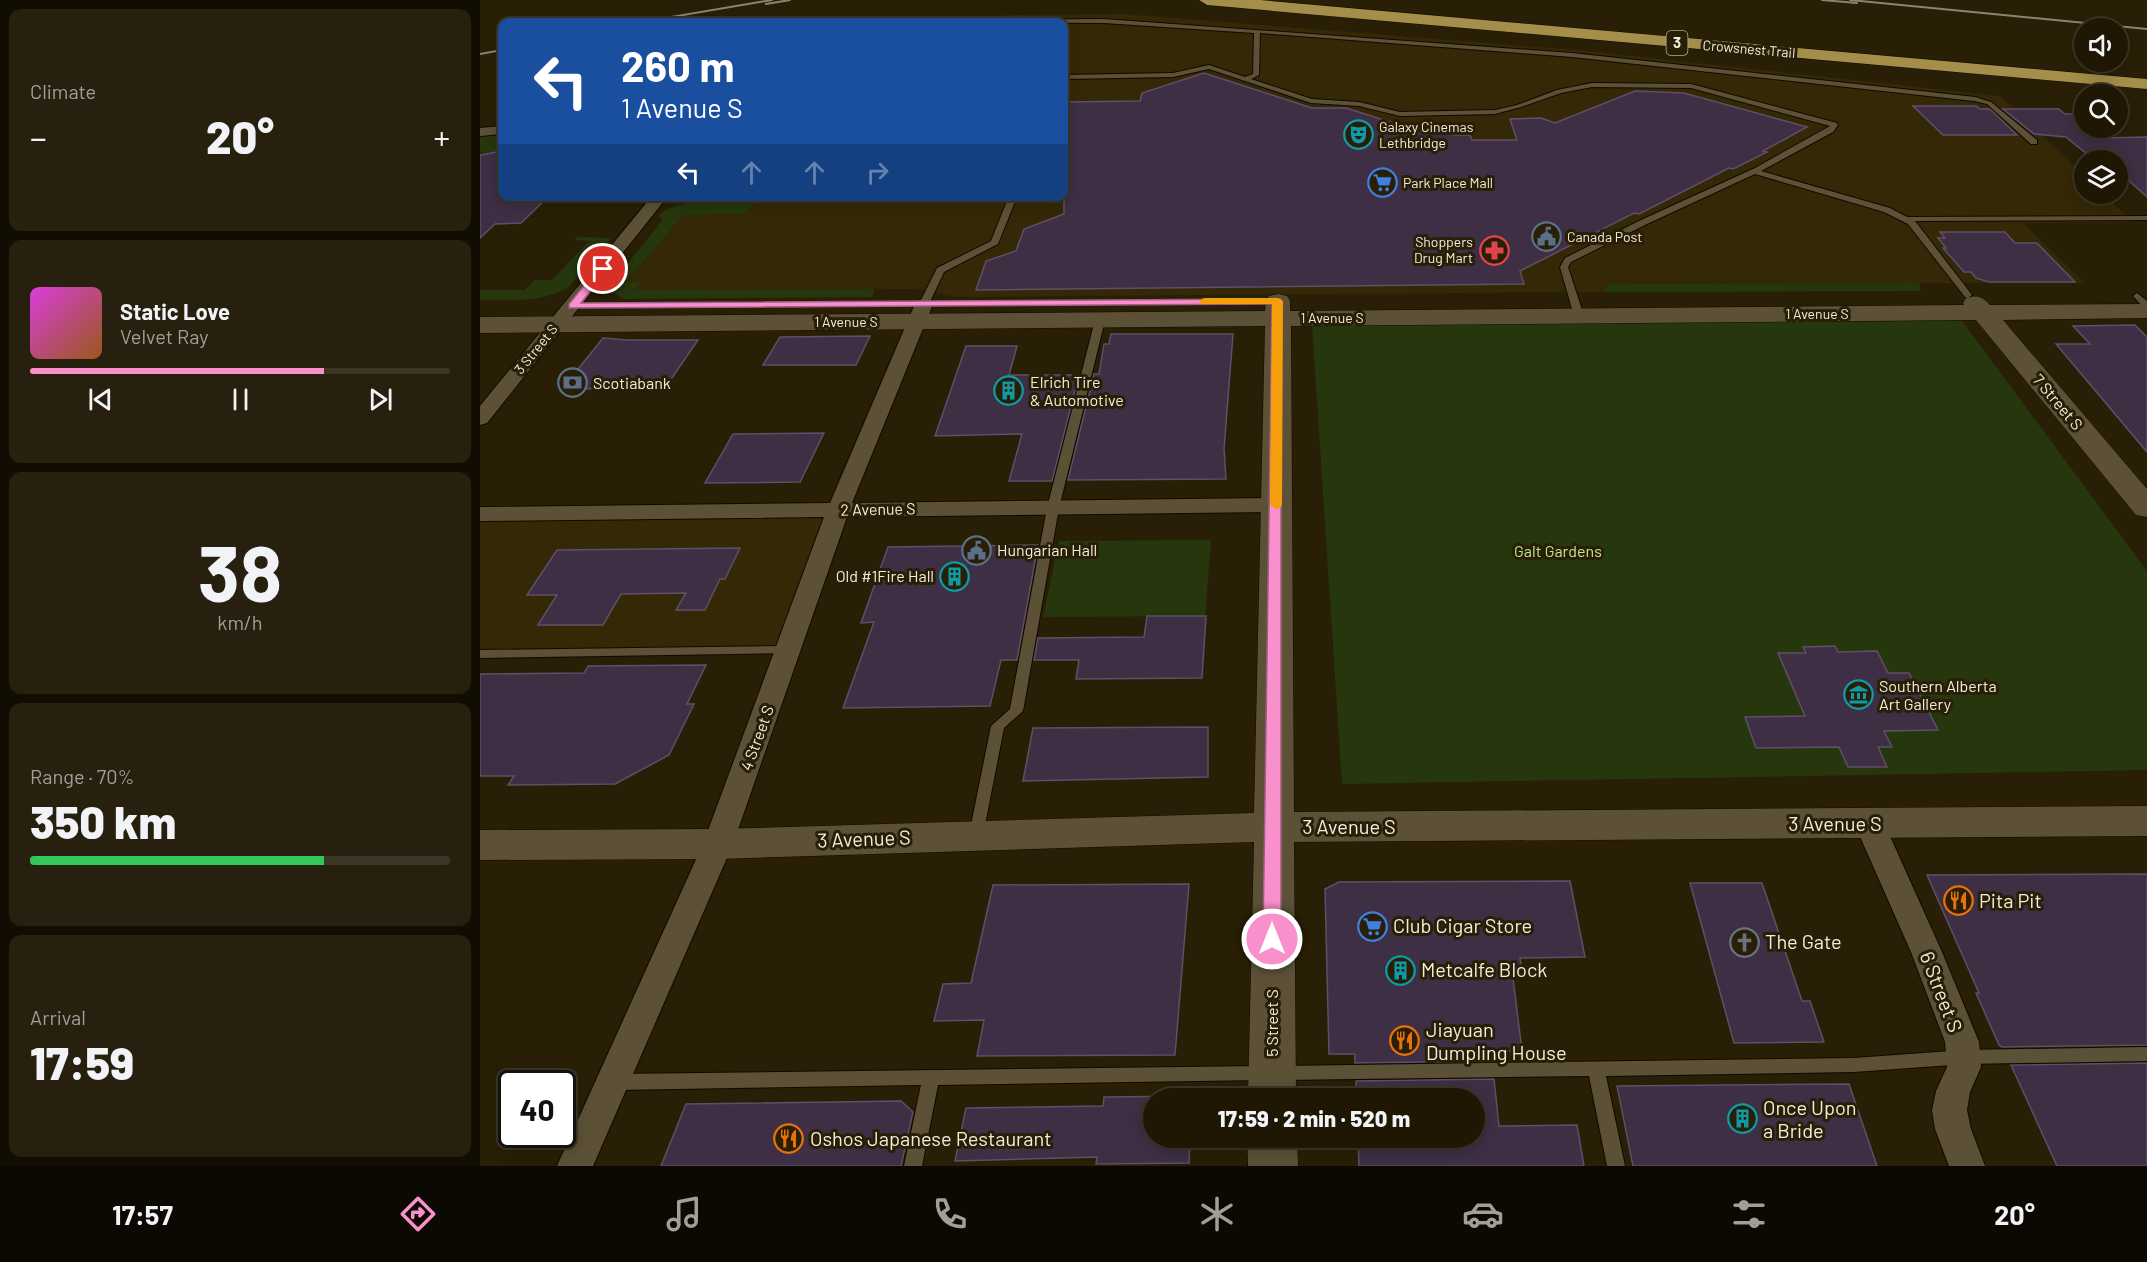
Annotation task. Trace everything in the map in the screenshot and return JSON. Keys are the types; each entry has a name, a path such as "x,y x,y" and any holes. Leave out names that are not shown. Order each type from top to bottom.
{"highway":[{"name":"Crowsnest Trail","path":"1201,0 1441,14 2147,75"},
{"name":"Crowsnest Trail","path":"1286,4 2147,84"},
{"path":"1286,4 2003,88"},
{"path":"1441,14 2000,54"}],"street":[{"path":"480,132 498,130"},
{"name":"3 Street S","path":"480,419 658,201"},
{"name":"1 Avenue S","path":"480,307 565,315 2145,302"},
{"name":"7 Street S","path":"1976,304 2145,504"},
{"name":"1 Avenue S","path":"920,313 1100,320 1278,310"},
{"name":"5 Street S","path":"1272,1085 1278,310"},
{"name":"4 Street S","path":"575,1166 718,844 838,510 920,313"},
{"name":"1 Avenue S","path":"480,325 565,315"},
{"name":"2 Avenue S","path":"480,514 1276,505"},
{"name":"3 Avenue S","path":"480,845 718,844 1274,827 2147,821"},
{"name":"6 Street S","path":"1869,823 1934,970 1958,1030 1965,1057"},
{"path":"1965,1057 1962,1077 1953,1090 1950,1114 1954,1136 1967,1166"},
{"path":"1272,1148 1273,1166"}],"lane":[{"path":"1068,21 1098,21 1572,55 1967,98 1989,103 2034,142"},
{"path":"1245,79 1256,75 1257,32"},
{"path":"1068,77 1173,75 1209,67 1311,101 1359,104 1400,114 1495,112 1559,91 1592,85 1691,86 1834,125 1830,130 1755,172 1644,222 1568,260 1564,267 1575,307"},
{"path":"1755,172 1887,210 1907,219 2147,218"},
{"path":"920,313 940,270 995,242 1011,201"},
{"path":"1907,219 1976,304"},
{"path":"976,835 998,726 1016,711 1053,508 1100,320"},
{"path":"480,654 789,650"},
{"path":"611,1082 932,1077 1272,1085 1596,1069 1854,1065 1965,1057 2147,1054"},
{"path":"1596,1069 1616,1166"},
{"path":"913,1166 932,1077"}],"shaded area":[{"path":"1123,14 1577,50 2000,96 2074,166 2074,204 2114,204 2133,222 2023,223 2085,283 1607,284 1604,292 956,297 918,289 634,290 640,282 627,282 683,214 747,214 756,201 1068,201 1068,18 833,18"},
{"path":"838,510 789,650 480,654 480,514"}],"green space":[{"path":"498,134 498,151 480,153 480,136"},
{"path":"687,203 754,203 747,214 683,215 627,281 641,282 635,290 875,289 872,297 624,299 607,289 662,221 659,215 667,209"},
{"path":"578,237 611,238 569,287 537,298 480,300 480,290 525,290 534,280 552,280 589,241 575,240"},
{"path":"1919,283 1921,291 1604,292 1607,284"},
{"name":"Galt Gardens","path":"1962,321 2147,571 2147,770 1342,784 1312,324"},
{"path":"1211,540 1205,616 1043,617 1059,541"}],"building":[{"name":"Park Place Mall","path":"1204,73 1312,108 1346,108 1409,128 1420,124 1454,135 1470,135 1472,140 1517,140 1510,119 1541,118 1555,123 1635,91 1684,93 1807,127 1763,151 1767,152 1733,169 1729,168 1639,214 1634,213 1520,271 1524,284 976,290 986,261 1016,251 1024,229 1064,214 1064,201 1068,201 1068,102 1140,101 1142,93"},
{"path":"1913,106 1976,106 1980,109 1990,109 2017,135 1943,135"},
{"path":"2003,109 2059,109 2065,114 2072,114 2074,116 2074,138 2147,137 2147,197 2128,180 2128,150 2082,150 2066,137 2034,134"},
{"path":"498,152 498,201 544,201 521,223 495,224 480,238 480,155"},
{"path":"1940,232 2005,232 2015,243 2037,243 2075,282 1989,282 1976,278 1971,272 1964,272 1943,248 1946,248 1938,238 1945,238"},
{"path":"2135,325 2147,337 2147,452 2056,344 2090,344 2073,326"},
{"path":"1111,334 1233,334 1224,449 1226,479 1068,480 1094,374 1099,374 1104,344 1109,344"},
{"path":"870,336 856,365 763,365 780,337"},
{"path":"603,338 698,340 665,388 562,389"},
{"path":"966,346 1017,346 1009,375 1079,375 1052,481 1009,481 1022,434 935,436"},
{"path":"824,433 800,482 705,483 733,434"},
{"path":"1038,545 1017,660 1001,660 990,706 843,708 874,622 861,623 888,547"},
{"path":"740,548 725,579 720,579 705,610 676,610 686,593 621,594 603,625 538,625 557,595 527,595 557,550"},
{"path":"1147,616 1206,616 1202,678 1076,679 1079,660 1034,660 1038,638 1144,637"},
{"name":"Southern Alberta Art Gallery","path":"1835,646 1838,652 1877,651 1888,673 1909,673 1938,730 1884,731 1892,747 1878,747 1887,767 1848,767 1839,747 1756,748 1745,717 1805,716 1778,653 1806,653 1803,647"},
{"path":"706,665 687,704 694,704 669,755 615,784 508,785 514,776 480,776 480,674 584,673 588,666"},
{"path":"1208,727 1208,777 1023,781 1033,728"},
{"path":"2147,874 2147,1045 2002,1047 1999,1045 1976,993 1979,993 1927,875"},
{"path":"1570,881 1585,957 1520,958 1522,970 1512,970 1522,1051 1490,1052 1491,1061 1355,1063 1355,1054 1329,1054 1325,889 1339,882"},
{"name":"The Gate","path":"1690,883 1762,883 1802,1001 1810,1001 1824,1042 1734,1043"},
{"path":"1189,884 1175,1055 977,1056 984,1020 934,1021 943,984 971,983 993,885"},
{"path":"2147,1063 2147,1166 2057,1166 2011,1065"},
{"path":"1494,1079 1499,1126 1577,1125 1584,1166 1359,1166 1358,1148 1485,1148 1485,1088 1356,1088 1356,1081"},
{"name":"Once Upon a Bride","path":"1849,1084 1877,1166 1633,1166 1617,1086"},
{"path":"1104,1097 1143,1097 1143,1148 1190,1148 1189,1163 1096,1164 1097,1157 955,1161 966,1108 1103,1106"},
{"name":"Oshos Japanese Restaurant","path":"901,1101 913,1112 901,1166 661,1166 686,1104"}],"railway":[{"path":"666,18 772,0"},
{"path":"766,4 790,0"},
{"path":"1822,0 1857,3"},
{"path":"1850,0 2147,29"},
{"path":"480,54 498,51"}],"slow traffic":[{"path":"1204,301 1278,301 1276,505"}],"place":[{"name":"Galaxy Cinemas Lethbridge","path":"1358,135"},
{"name":"Park Place Mall","path":"1382,183"},
{"name":"Canada Post","path":"1546,237"},
{"name":"Shoppers Drug Mart","path":"1494,250"},
{"name":"Scotiabank","path":"572,383"},
{"name":"Elrich Tire & Automotive","path":"1009,391"},
{"name":"Hungarian Hall","path":"976,550"},
{"name":"Old #1Fire Hall","path":"955,576"},
{"name":"Southern Alberta Art Gallery","path":"1858,695"},
{"name":"Pita Pit","path":"1958,901"},
{"name":"Club Cigar Store","path":"1372,926"},
{"name":"The Gate","path":"1744,942"},
{"name":"Metcalfe Block","path":"1400,970"},
{"name":"Jiayuan Dumpling House","path":"1405,1041"},
{"name":"Once Upon a Bride","path":"1742,1119"},
{"name":"Oshos Japanese Restaurant","path":"789,1139"}],"route":[{"path":"603,269 573,306 1278,301 1272,939"}]}
